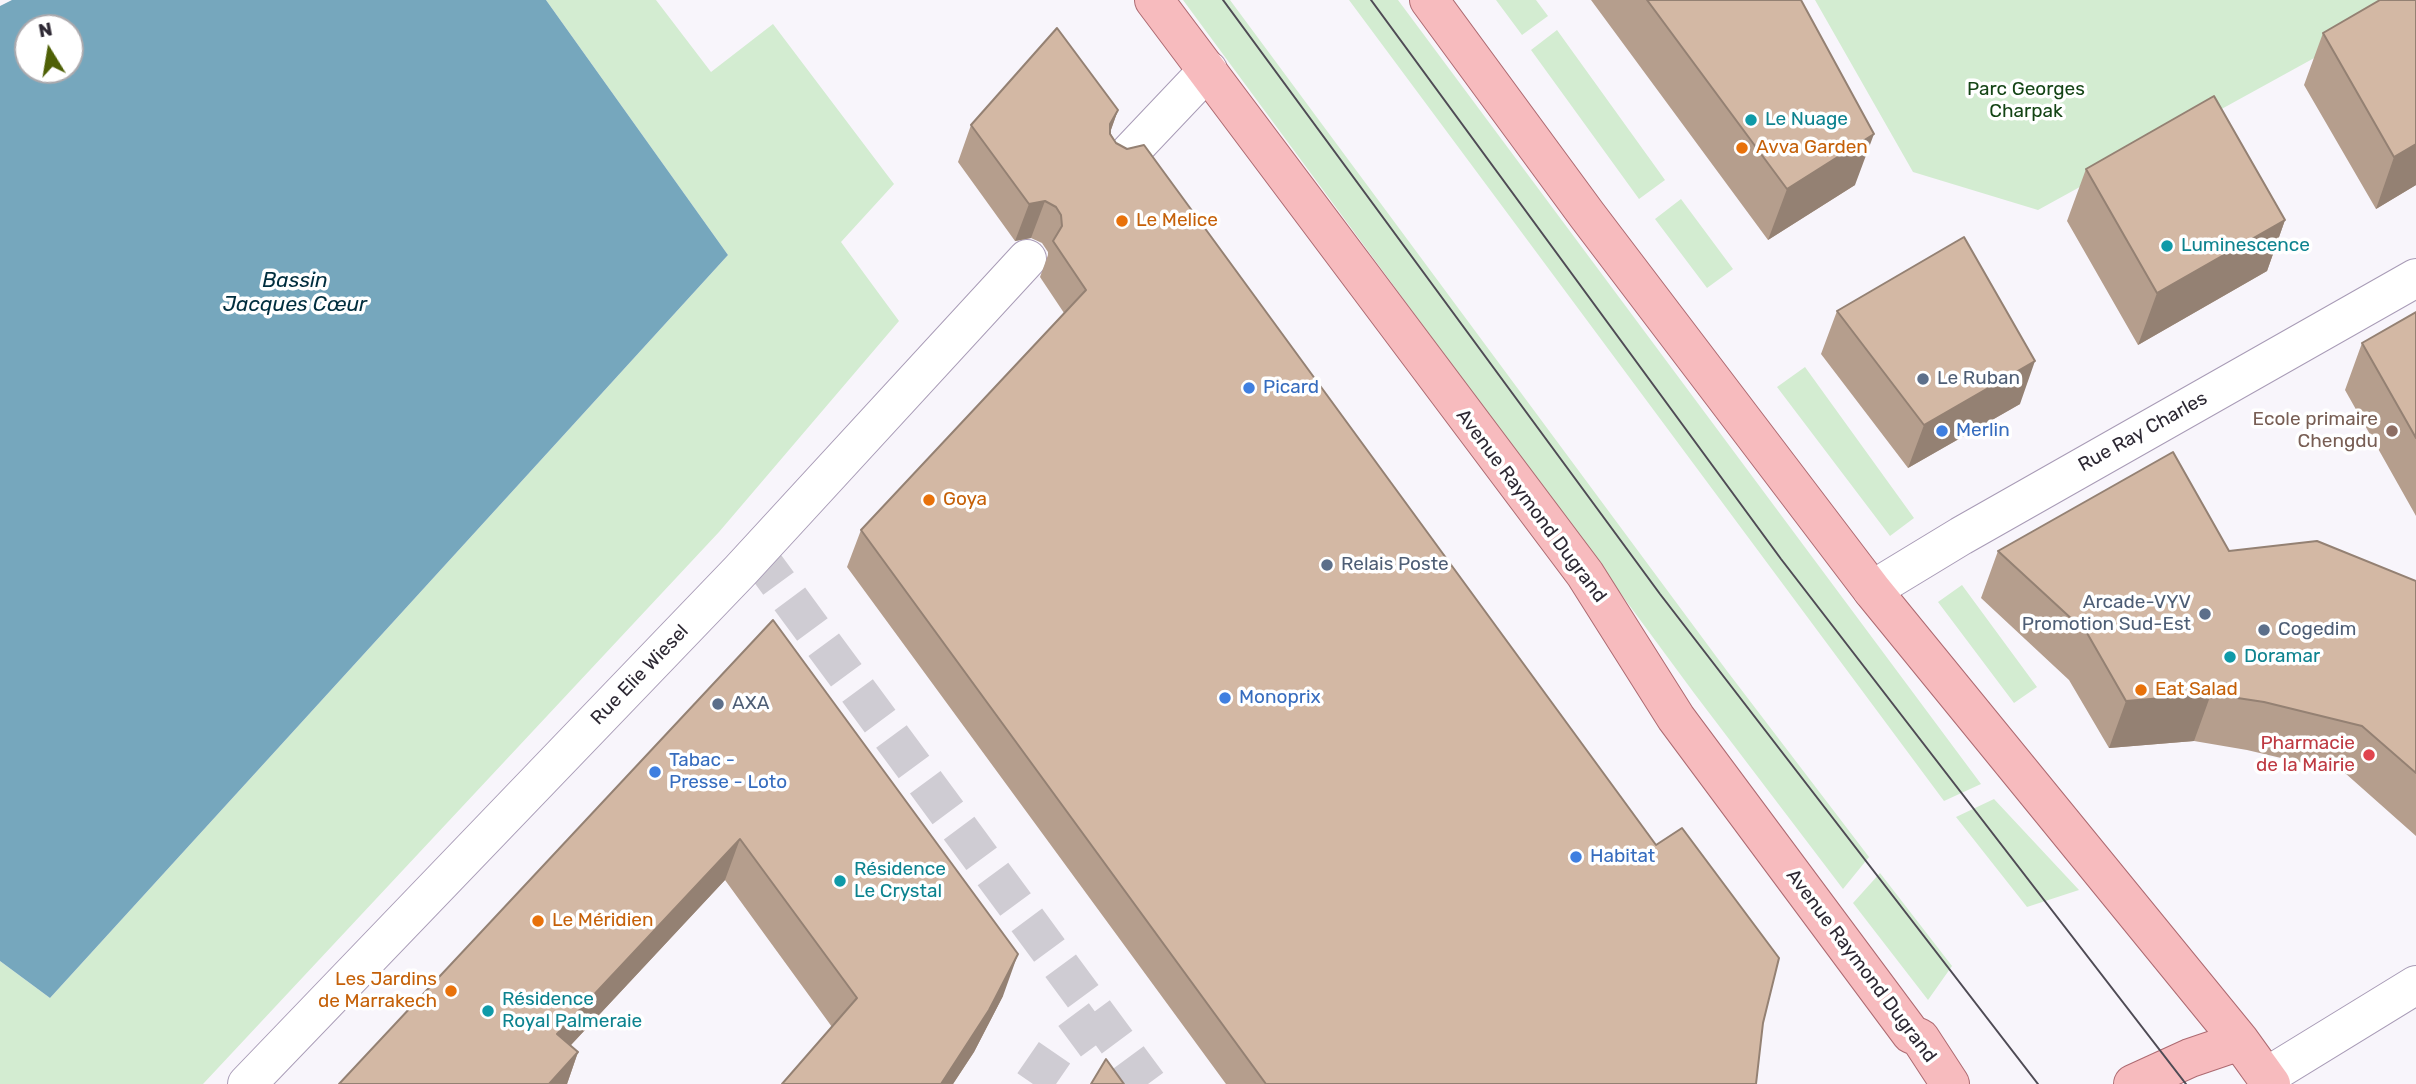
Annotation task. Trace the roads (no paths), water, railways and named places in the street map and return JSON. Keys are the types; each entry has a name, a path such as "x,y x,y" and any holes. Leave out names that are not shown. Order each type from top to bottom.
{"main road":[{"name":"Avenue Raymond Dugrand","path":"1154,0 1585,574 1676,718 1911,1034 1920,1038 1950,1084"},
{"path":"1429,0 1587,215 1872,590 2240,1041 2269,1081"},
{"path":"2133,1084 2190,1058 2240,1041"}],"street":[{"path":"1118,165 1208,70"},
{"name":"Rue Elie Wiesel","path":"247,1084 755,553 1027,259"},
{"name":"Rue Ray Charles","path":"1872,590 1961,536 2416,278"},
{"path":"2269,1081 2416,985"}],"water":[{"name":"Bassin Jacques Cœur","path":"12,0 546,0 728,255 50,998 0,961 0,6"}],"tunnel":[{"path":"756,553 1148,1084"},
{"path":"1033,1084 1055,1052 1101,1018"}],"tram line":[{"path":"1223,0 1660,594 2038,1084"},
{"path":"1371,0 1781,559 2186,1084"}],"place":[{"name":"Le Nuage","path":"1751,120"},
{"name":"Avva Garden","path":"1742,148"},
{"name":"Le Melice","path":"1122,221"},
{"name":"Luminescence","path":"2167,246"},
{"name":"Le Ruban","path":"1923,379"},
{"name":"Picard","path":"1249,388"},
{"name":"Merlin","path":"1942,431"},
{"name":"Ecole primaire Chengdu","path":"2392,431"},
{"name":"Goya","path":"929,500"},
{"name":"Relais Poste","path":"1327,565"},
{"name":"Arcade-VYV Promotion Sud-Est","path":"2205,614"},
{"name":"Cogedim","path":"2264,630"},
{"name":"Doramar","path":"2230,657"},
{"name":"Eat Salad","path":"2141,690"},
{"name":"Monoprix","path":"1225,698"},
{"name":"AXA","path":"718,704"},
{"name":"Pharmacie de la Mairie","path":"2369,755"},
{"name":"Tabac - Presse - Loto","path":"655,772"},
{"name":"Habitat","path":"1576,857"},
{"name":"Résidence Le Crystal","path":"840,881"},
{"name":"Le Méridien","path":"538,921"},
{"name":"Les Jardins de Marrakech","path":"451,991"},
{"name":"Résidence Royal Palmeraie","path":"488,1011"}],"park label":[{"name":"Parc Georges Charpak","path":"2026,101"}]}
